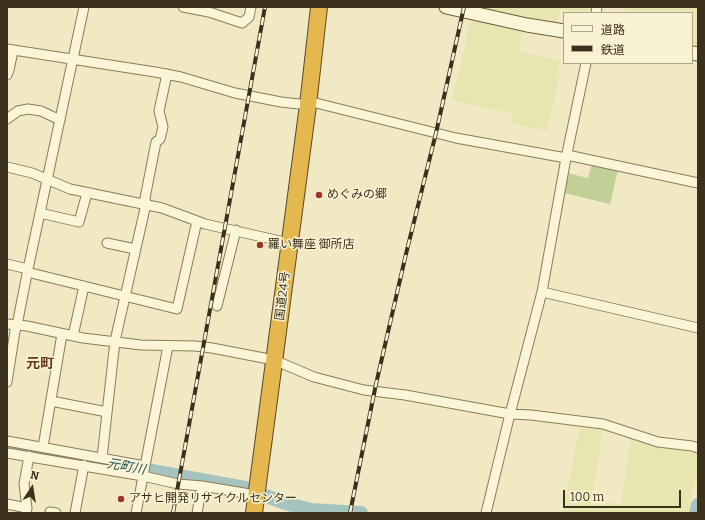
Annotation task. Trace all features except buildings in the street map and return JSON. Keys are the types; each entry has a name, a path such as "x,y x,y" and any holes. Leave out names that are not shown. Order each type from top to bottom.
{"highway":[{"name":"国道24号","path":"254,513 308,103 319,7"}],"street":[{"path":"7,382 15,331 84,7"},
{"path":"183,7 209,12 242,23 249,17 250,7"},
{"path":"446,7 527,25 563,31"},
{"path":"7,75 9,70 10,50 167,74 235,93 281,102 308,103 456,138 566,156 698,183"},
{"path":"486,513 542,292 566,156 586,64"},
{"path":"102,458 115,341 146,204 145,198 156,142 160,139 163,126 159,111 167,74"},
{"path":"7,119 18,111 28,109 40,111 60,120"},
{"path":"7,167 22,169 62,186 87,193 146,204 172,211 197,221 289,243"},
{"path":"40,213 79,222 87,193"},
{"path":"7,264 125,297 177,309 197,221"},
{"path":"217,306 236,230"},
{"path":"107,243 135,249"},
{"path":"73,336 84,286"},
{"path":"542,292 698,328"},
{"path":"7,324 73,336 141,345 203,346 274,360 314,377 364,390 405,395 510,414 531,415 603,424 658,442 698,448"},
{"path":"43,447 62,334"},
{"path":"136,513 168,346"},
{"path":"51,401 107,412"},
{"path":"7,441 145,466"},
{"path":"7,453 143,476 178,484 202,486 256,496"},
{"path":"7,504 26,510 24,484 28,456"},
{"path":"75,513 84,466"},
{"path":"197,513 202,486"}],"green space":[{"path":"476,7 592,7 592,12 575,12 560,9 556,25"},
{"path":"626,7 698,7 698,49 693,48 693,12 625,12"},
{"path":"471,18 524,30 519,51 560,61 557,74 560,75 547,131 511,123 513,114 452,100"},
{"path":"593,160 619,166 610,204 560,192 563,172 588,178"},
{"path":"580,424 603,428 592,500 621,504 631,438 698,453 698,474 688,513 563,513"}],"waterway":[{"name":"元町川","path":"7,446 109,464"},
{"name":"元町川","path":"130,467 245,488"},
{"name":"元町川","path":"266,496 311,510 361,513"},
{"name":"元町川","path":"696,513 698,505"}],"railway":[{"path":"173,513 265,7"},
{"path":"350,513 376,384 436,133 464,7"}],"place":[{"name":"めぐみの郷","path":"319,195"},
{"name":"羅い舞座 御所店","path":"260,245"},
{"name":"アサヒ開発リサイクルセンター","path":"121,499"}],"district":[{"name":"元町","path":"40,364"}]}
